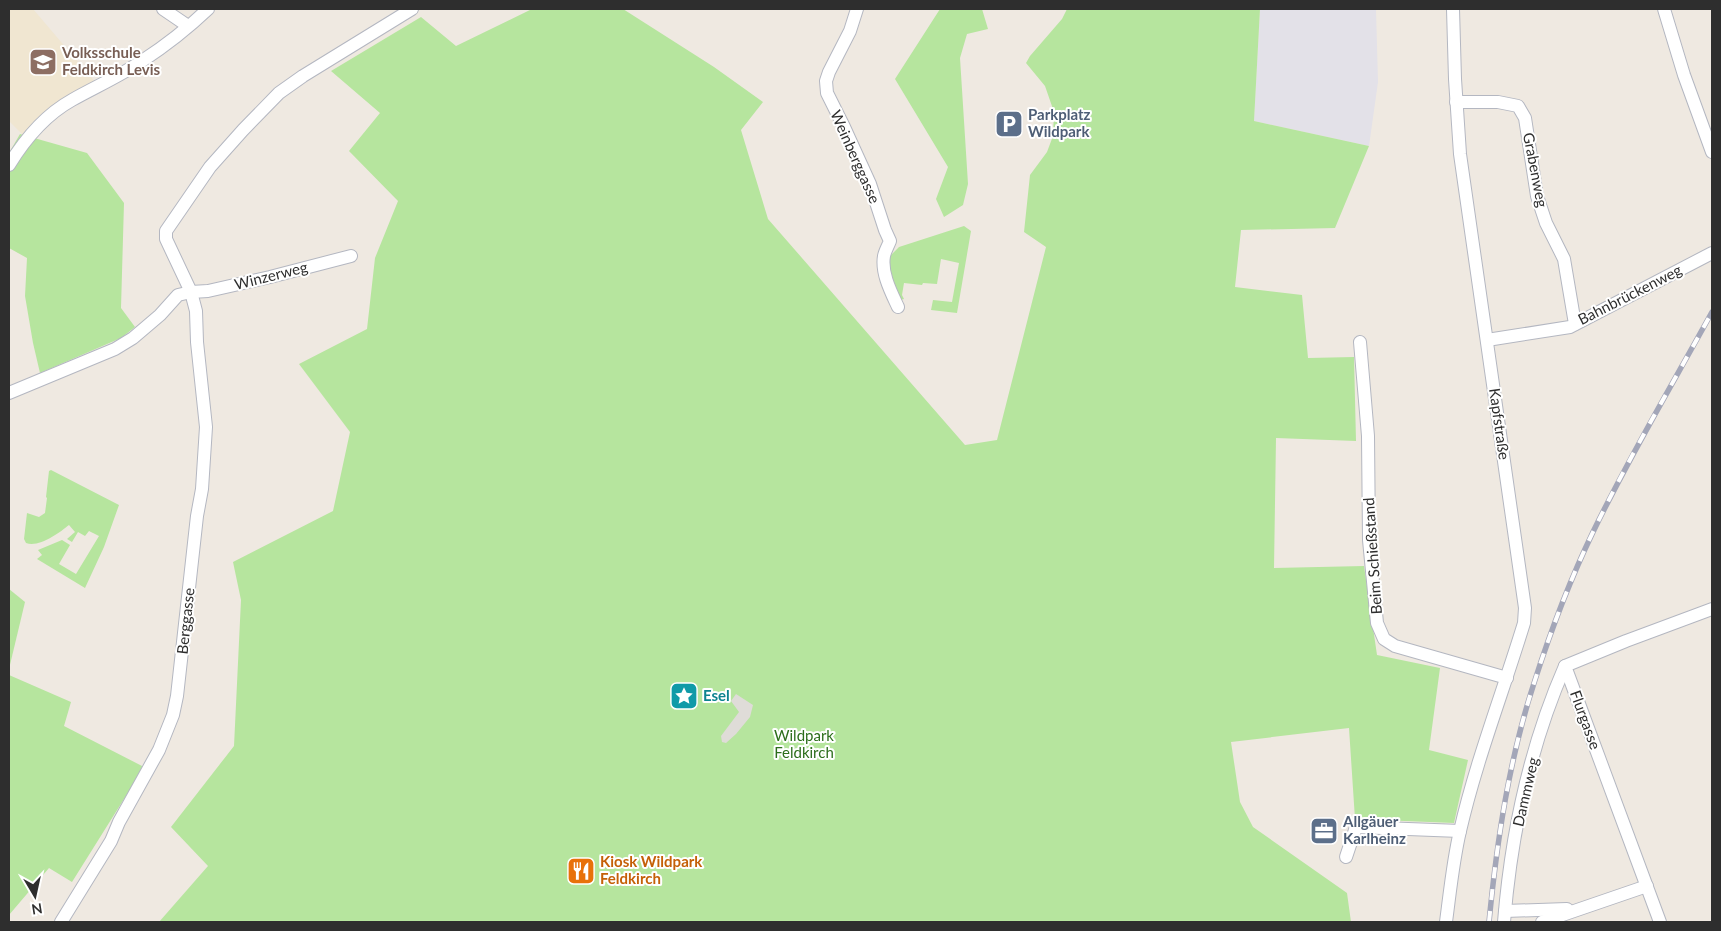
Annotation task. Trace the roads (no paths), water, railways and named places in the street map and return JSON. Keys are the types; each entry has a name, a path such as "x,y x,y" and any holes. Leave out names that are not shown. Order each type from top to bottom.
{"street":[{"path":"163,9 188,26"},
{"path":"9,165 31,134 49,117 71,100 102,86 142,61 208,9"},
{"name":"Berggasse","path":"61,922 111,841 119,822 159,750 173,716 177,696 197,516 202,490 206,427 197,342 196,310 191,292 166,238 166,231 210,167 243,130 286,88 412,9"},
{"name":"Weinberggasse","path":"856,9 850,31 829,72 826,81 827,93 870,184 890,241 884,257 885,273 890,291 898,307"},
{"name":"Kapfstraße","path":"1446,922 1460,831 1482,752 1524,623 1525,608 1460,154 1453,9"},
{"path":"1664,9 1684,75 1712,152"},
{"name":"Grabenweg","path":"1456,102 1498,102 1518,106 1525,118 1537,196 1546,223 1564,259 1575,324"},
{"name":"Bahnbrückenweg","path":"1486,340 1570,327 1712,252"},
{"name":"Winzerweg","path":"191,292 226,287 351,256"},
{"path":"9,393 121,345 147,326 178,295 191,292"},
{"name":"Beim Schießstand","path":"1360,342 1368,436 1368,540 1377,623 1384,639 1395,646 1507,678"},
{"path":"1565,666 1712,609"},
{"name":"Flurgasse","path":"1565,666 1660,922"},
{"name":"Dammweg","path":"1504,916 1523,797 1552,697 1565,666"},
{"path":"1346,857 1356,827 1460,831"},
{"path":"1542,922 1647,886"},
{"path":"1504,916 1580,909"}],"railway":[{"path":"1489,922 1500,830 1511,770 1526,710 1554,624 1576,568 1607,504 1712,312"}],"place":[{"name":"Volksschule Feldkirch Levis","path":"43,62"},
{"name":"Parkplatz Wildpark","path":"1009,124"},
{"name":"Esel","path":"684,696"},
{"name":"Allgäuer Karlheinz","path":"1324,831"},
{"name":"Kiosk Wildpark Feldkirch","path":"581,871"}],"park label":[{"name":"Wildpark Feldkirch","path":"804,744"}]}
